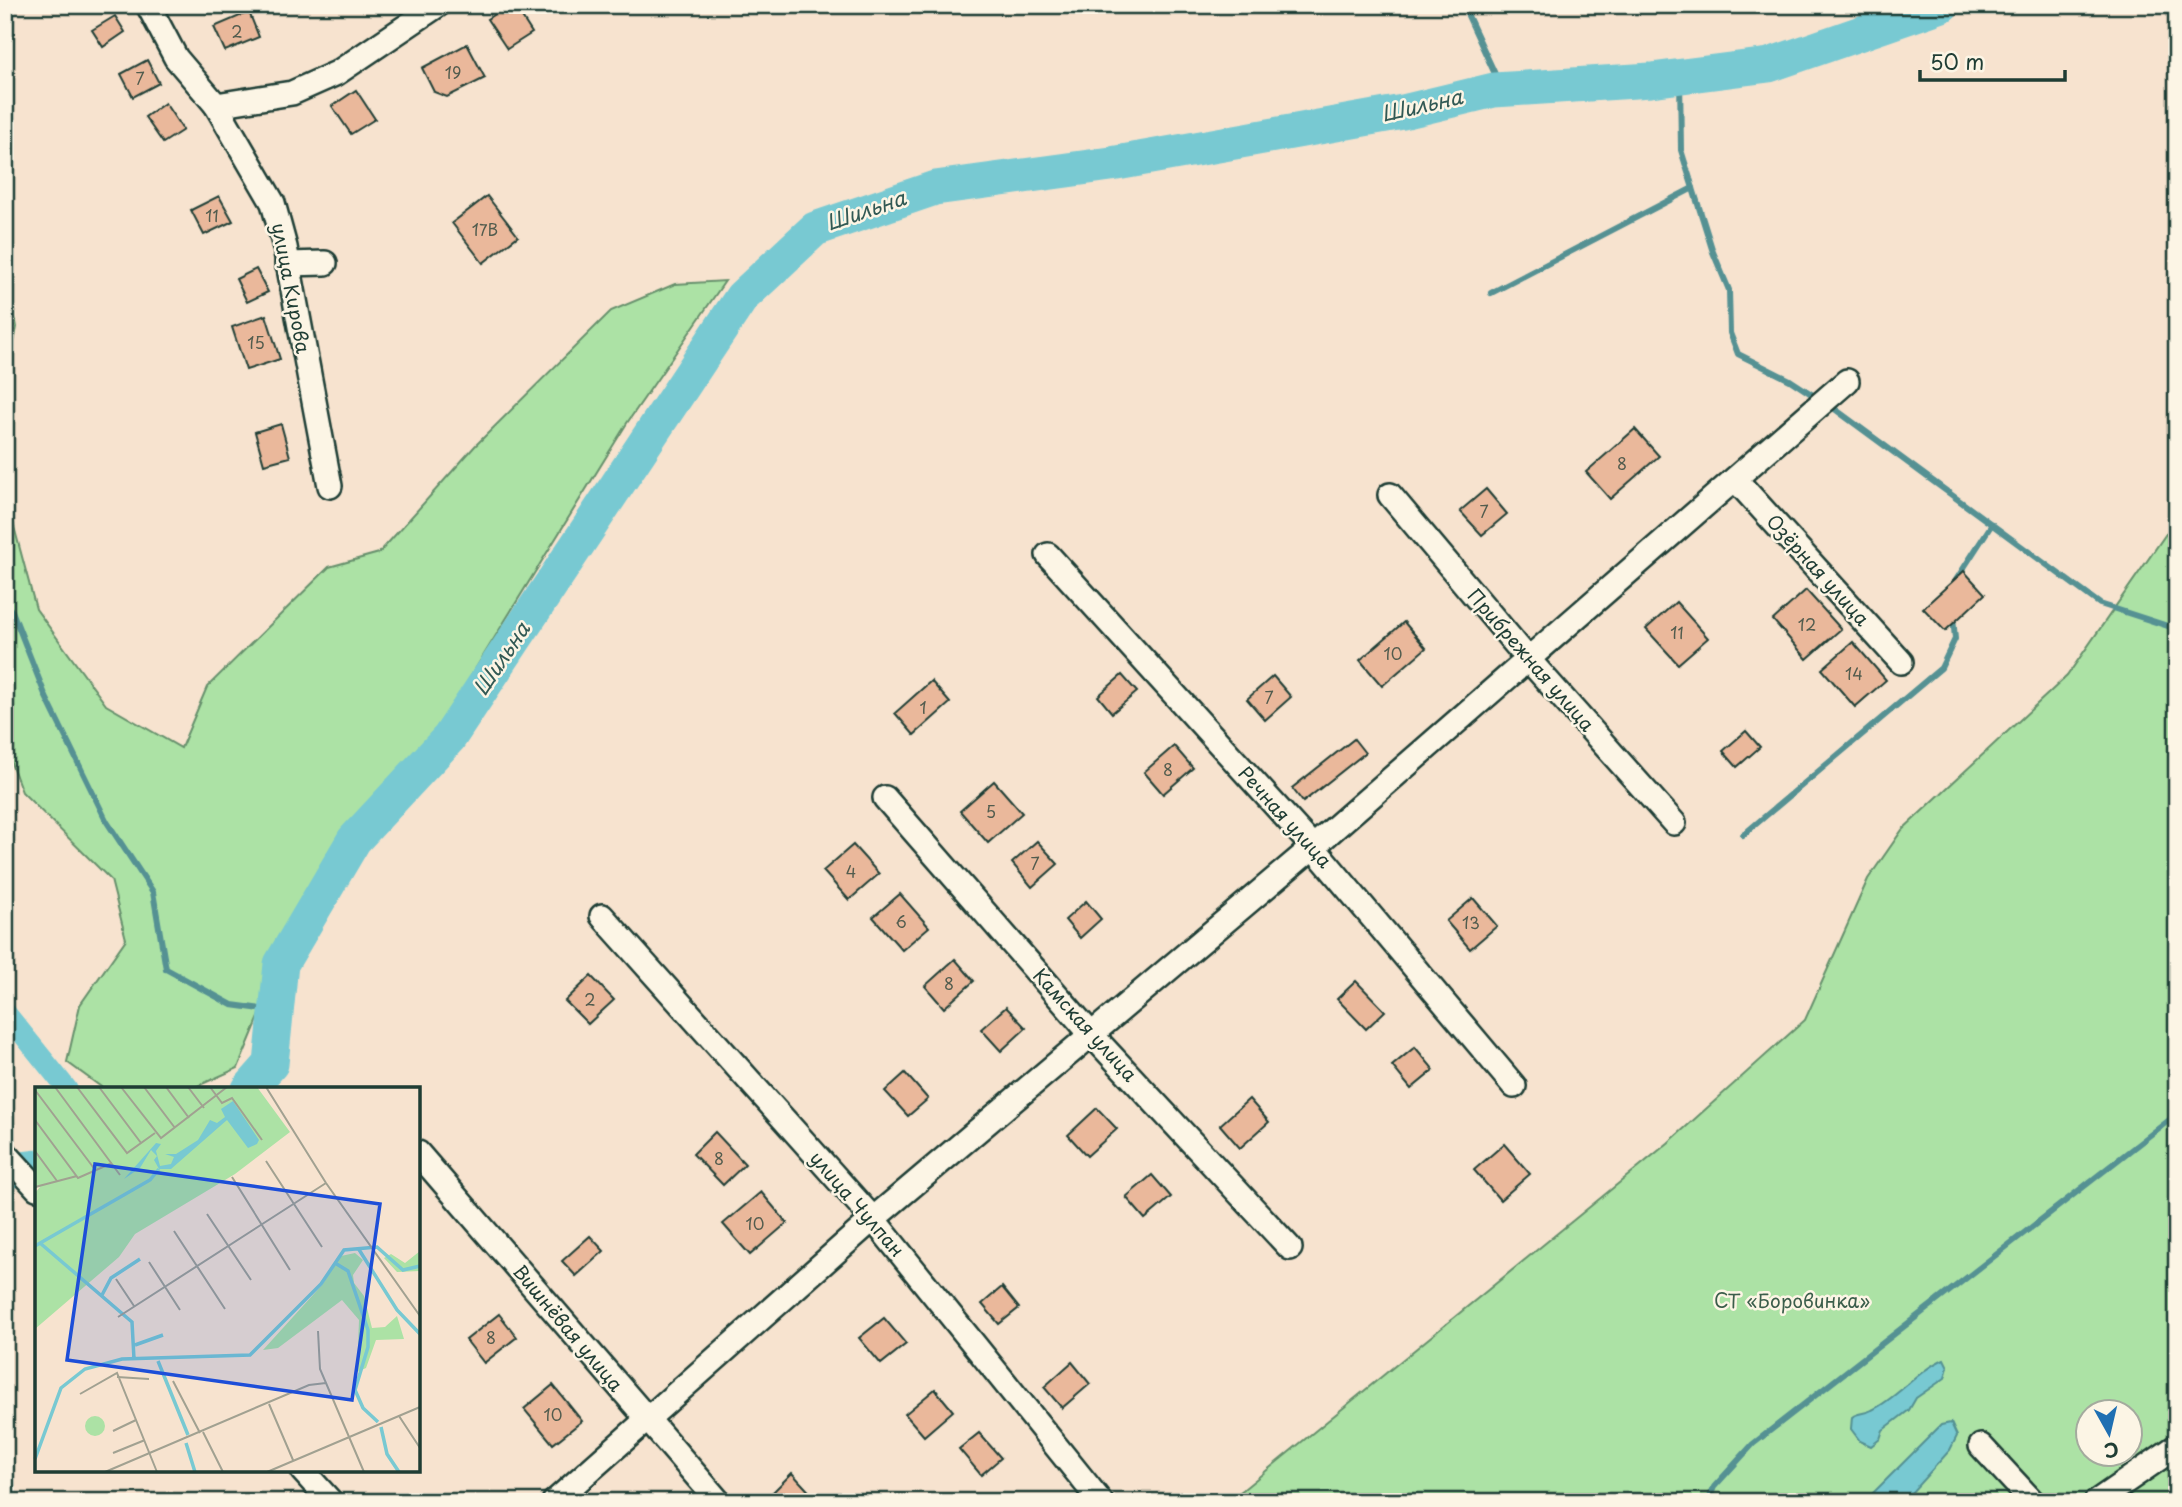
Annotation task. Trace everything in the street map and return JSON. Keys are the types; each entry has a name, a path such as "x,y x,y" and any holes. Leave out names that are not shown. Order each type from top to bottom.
{"street":[{"name":"улица Кирова","path":"148,5 176,58 216,105 273,203 330,486"},
{"path":"216,105 292,93 337,73 438,5"},
{"path":"287,264 325,263"},
{"path":"554,1502 648,1422 873,1219 1313,847 1847,381"},
{"name":"Озёрная улица","path":"1735,479 1901,662"},
{"name":"Прибрежная улица","path":"1390,495 1528,659 1674,822"},
{"name":"Речная улица","path":"1048,555 1313,847 1514,1086"},
{"name":"Камская улица","path":"885,798 1091,1034 1290,1248"},
{"name":"улица Чулпан","path":"602,916 873,1219 1101,1502"},
{"path":"5,1153 35,1186"},
{"name":"Вишнёвая улица","path":"420,1155 719,1502"},
{"path":"1981,1446 2034,1502"},
{"path":"2096,1502 2173,1455"},
{"path":"304,1472 331,1502"}],"green space":[{"path":"5,268 17,327 5,387"},
{"path":"725,281 627,423 435,734 347,834 281,964 238,1068 195,1087 101,1087 67,1062 80,1005 126,939 111,880 22,792 5,747 5,493 36,609 106,705 181,748 207,687 329,567 379,553 475,446 611,311 675,284"},
{"name":"СТ «Боровинка»","path":"2177,518 2177,1502 1228,1502 1668,1143 1805,1020 1868,879 1902,830 2067,676"}],"water":[{"path":"1944,1359 1948,1367 1945,1378 1916,1398 1909,1410 1883,1430 1880,1439 1871,1446 1860,1441 1851,1429 1852,1417 1881,1405 1925,1370"},
{"path":"1951,1423 1957,1436 1950,1450 1903,1502 1864,1502 1941,1425"}],"building":[{"path":"508,5 514,5 532,33 507,49 487,19"},
{"path":"249,12 259,37 225,51 214,27"},
{"path":"115,16 125,32 103,47 92,30"},
{"path":"467,44 485,78 447,97 434,92 422,68"},
{"path":"147,60 159,83 133,97 121,74"},
{"path":"356,90 375,119 351,134 332,106"},
{"path":"165,103 183,130 163,143 145,117"},
{"path":"219,196 233,221 204,235 191,210"},
{"path":"487,196 518,236 483,263 452,223"},
{"path":"256,269 268,292 247,302 236,279"},
{"path":"266,315 280,359 246,370 232,327"},
{"path":"281,424 290,457 264,464 255,432"},
{"path":"1635,429 1659,456 1610,499 1586,472"},
{"path":"1486,489 1507,514 1482,535 1460,511"},
{"path":"1964,571 1985,594 1945,631 1923,608"},
{"path":"1806,590 1841,629 1807,659 1773,620"},
{"path":"1676,602 1708,638 1678,664 1646,629"},
{"path":"1404,622 1426,648 1382,686 1360,660"},
{"path":"1853,642 1886,680 1855,707 1822,669"},
{"path":"1122,675 1137,692 1112,713 1098,696"},
{"path":"1273,676 1291,697 1265,720 1247,699"},
{"path":"931,681 950,703 914,735 895,713"},
{"path":"1746,731 1760,747 1737,767 1723,751"},
{"path":"1354,739 1365,753 1303,802 1292,788"},
{"path":"1174,746 1193,768 1163,794 1144,772"},
{"path":"994,781 1022,813 988,843 960,811"},
{"path":"1037,841 1058,864 1032,887 1012,863"},
{"path":"853,845 879,874 849,900 823,871"},
{"path":"900,894 929,927 902,950 873,917"},
{"path":"1473,898 1497,926 1470,949 1446,921"},
{"path":"1086,901 1101,919 1080,938 1065,920"},
{"path":"955,959 974,981 944,1008 925,986"},
{"path":"591,976 614,1000 588,1024 565,1001"},
{"path":"1356,981 1385,1011 1366,1029 1337,999"},
{"path":"1006,1007 1026,1028 1001,1051 981,1029"},
{"path":"1415,1047 1434,1070 1411,1089 1392,1066"},
{"path":"905,1073 928,1099 908,1116 885,1091"},
{"path":"1249,1099 1269,1122 1240,1148 1220,1125"},
{"path":"1097,1108 1117,1129 1087,1156 1068,1135"},
{"path":"715,1132 745,1164 723,1185 693,1154"},
{"path":"1504,1144 1530,1174 1500,1200 1474,1170"},
{"path":"1152,1175 1171,1197 1145,1219 1126,1197"},
{"path":"761,1192 787,1223 750,1255 723,1224"},
{"path":"590,1236 604,1251 576,1276 562,1261"},
{"path":"1002,1287 1019,1308 999,1324 982,1304"},
{"path":"499,1314 517,1337 484,1363 466,1340"},
{"path":"884,1318 906,1344 881,1364 859,1338"},
{"path":"1072,1362 1090,1384 1062,1408 1044,1387"},
{"path":"553,1385 582,1421 553,1444 524,1409"},
{"path":"935,1389 953,1411 924,1436 905,1414"},
{"path":"979,1433 1001,1458 981,1475 959,1449"},
{"path":"792,1473 814,1497 808,1502 763,1502"}],"waterway":[{"path":"1463,5 1502,89"},
{"name":"Шильна","path":"251,1087 271,1064 281,964 354,840 449,738 742,297 815,229 935,188 1111,164 1403,112 1494,90 1651,80 1769,65 1942,5"},
{"path":"1680,76 1681,150 1713,252 1729,290 1730,333 1738,354 1790,380 1819,399"},
{"path":"1491,293 1693,188"},
{"path":"1828,404 2100,604 2177,629"},
{"path":"1956,580 1992,524"},
{"path":"5,604 12,611 46,697 107,822 153,892 166,969 232,1005 276,1011"},
{"path":"1743,835 1941,668 1955,639 1953,617"},
{"path":"5,1012 65,1087"},
{"path":"1708,1502 1714,1487 1753,1444 2177,1114"},
{"name":"Шильна","path":"5,1171 35,1167"}]}
